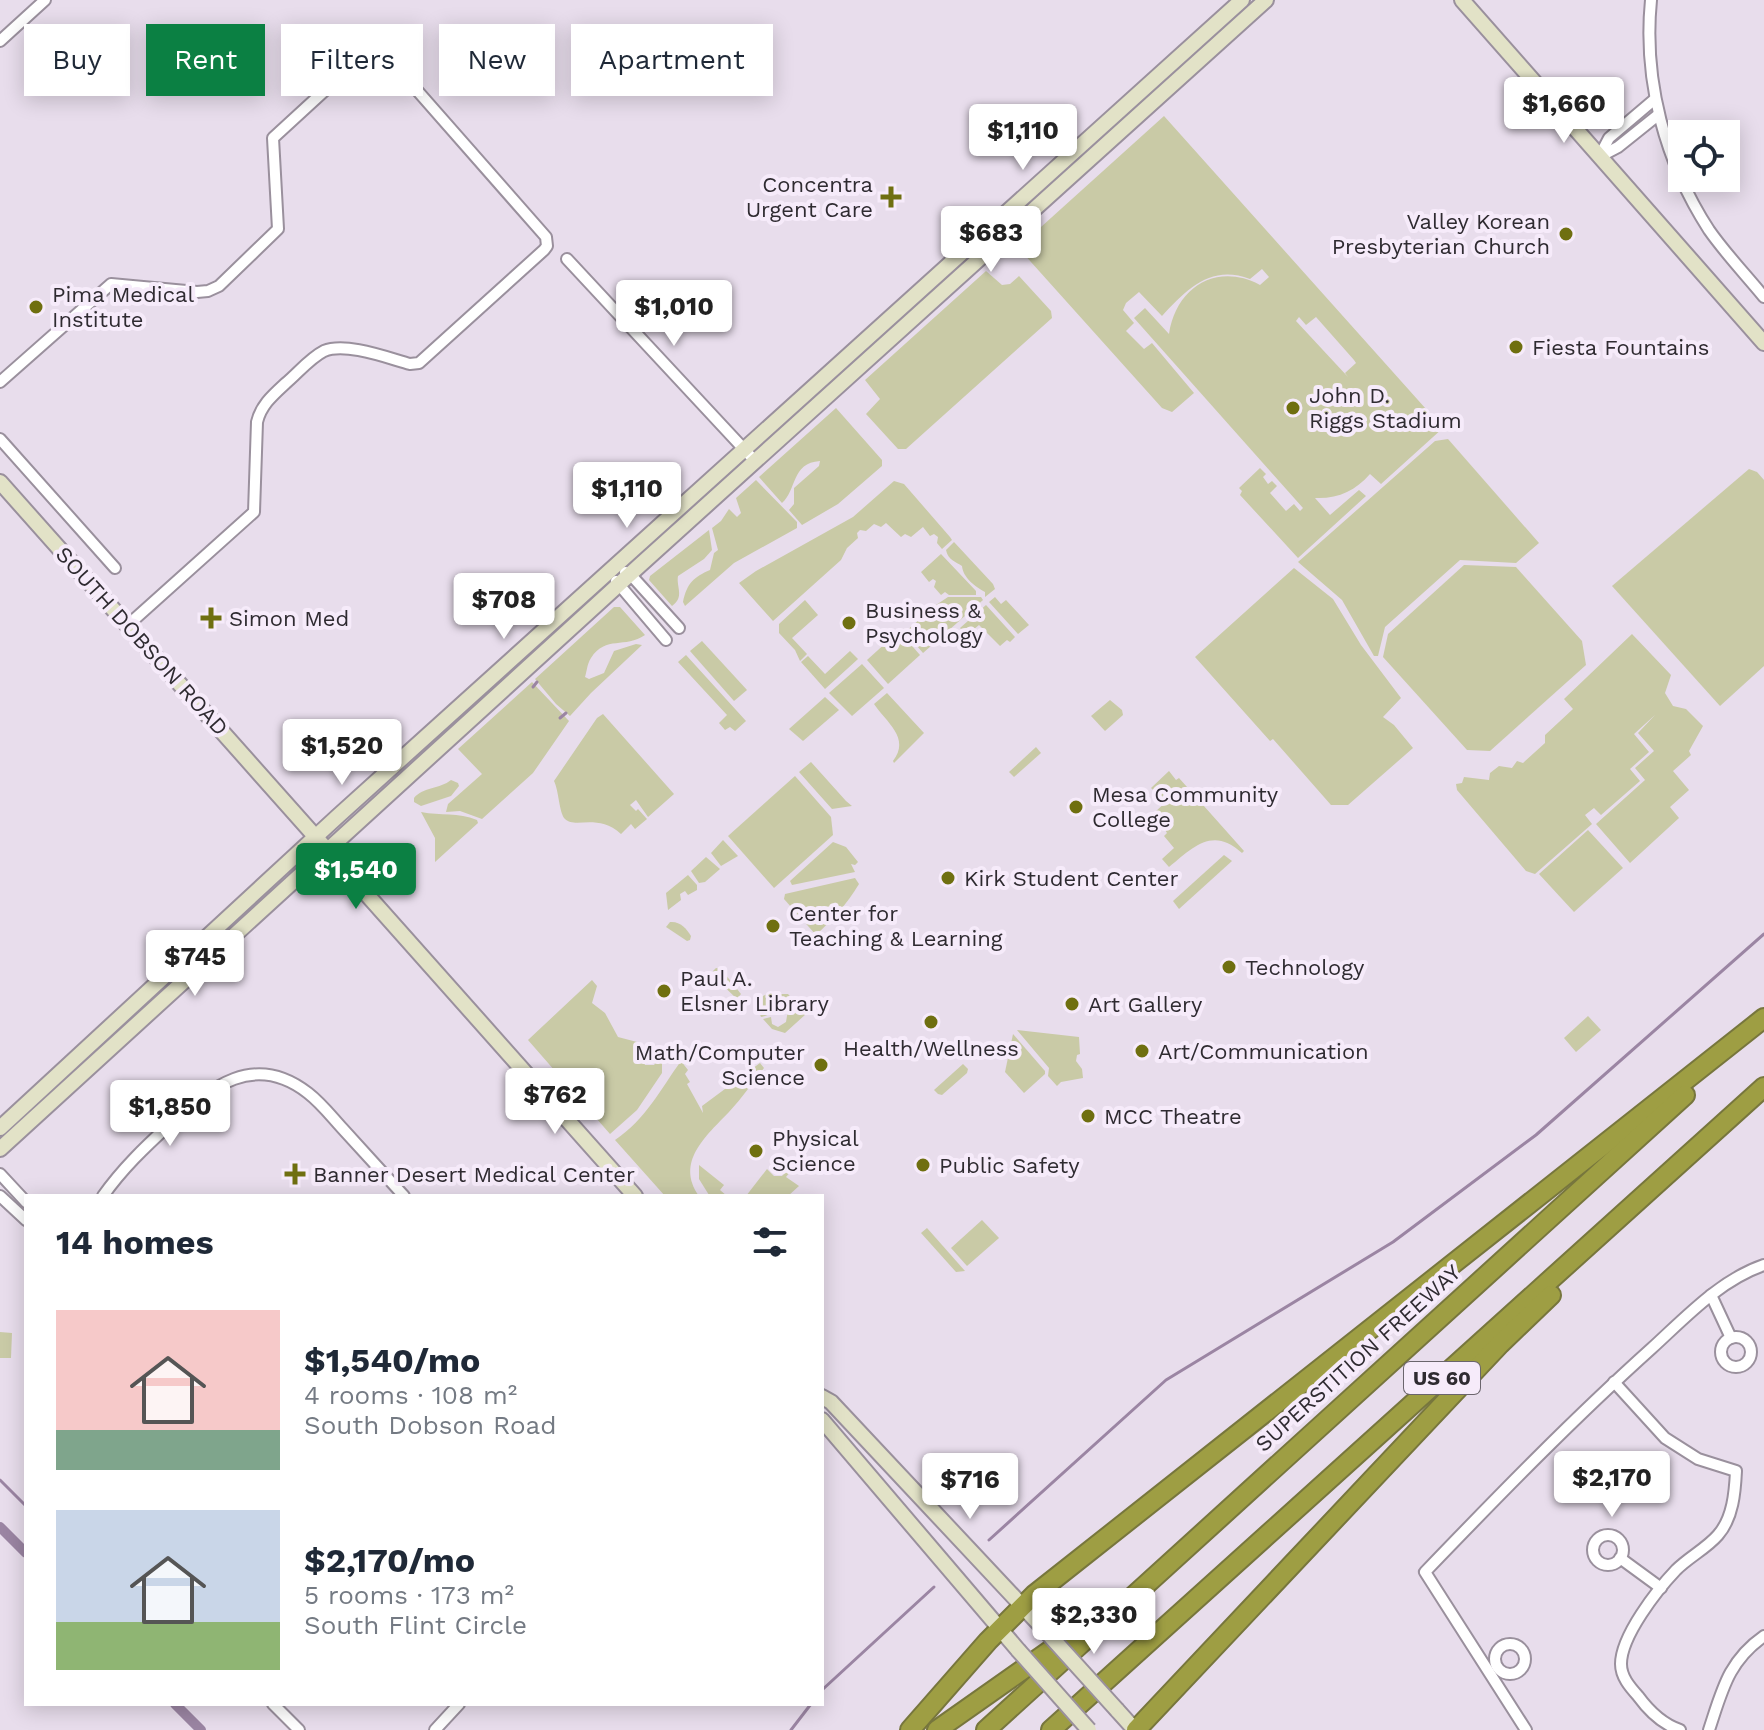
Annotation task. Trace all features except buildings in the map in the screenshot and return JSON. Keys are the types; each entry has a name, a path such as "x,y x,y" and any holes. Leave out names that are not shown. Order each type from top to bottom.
{"highway":[{"name":"SUPERSTITION FREEWAY","path":"986,1730 1764,1020"},
{"path":"910,1730 1023,1605 1764,1020"},
{"path":"1135,1730 1500,1344 1764,1090"},
{"name":"US 60","path":"1051,1730 1764,1090"},
{"path":"937,1730 1062,1642 1208,1513 1299,1445"}],"main road":[{"path":"1178,80 1177,69 1181,64 1239,12 1242,0"},
{"path":"0,1149 630,574 750,456 1242,0"},
{"path":"0,1128 515,656 614,568 750,456 1266,0"},
{"path":"1462,0 1764,343"},
{"name":"SOUTH DOBSON ROAD","path":"0,482 633,1194"},
{"path":"467,724 485,697 513,669 515,656"},
{"path":"139,1024 146,1007 179,974 180,962"},
{"path":"88,1047 99,1059"},
{"path":"824,1398 1023,1605 1135,1730"},
{"path":"824,1422 1089,1730"}],"street":[{"path":"0,41 45,0"},
{"path":"1651,0 1649,37 1655,99 1677,167 1695,206 1711,231 1764,297"},
{"path":"0,382 111,284 197,292 219,286 278,229 272,145 277,132 370,49 380,50 386,55 546,237 544,250 419,363 410,364 349,349 333,349 321,352 275,393 259,412 257,422 254,512 128,625"},
{"path":"1599,157 1609,138 1655,99"},
{"path":"1599,157 1618,147 1658,115"},
{"path":"567,259 750,456"},
{"path":"0,439 115,568"},
{"path":"614,568 630,574 679,628"},
{"path":"614,568 618,585 666,640"},
{"path":"105,1194 133,1158 215,1086 237,1076 262,1074 288,1081 309,1093 402,1194"},
{"path":"0,1174 24,1200"},
{"path":"0,1196 24,1218"},
{"path":"1526,1730 1493,1669 1425,1572 1614,1382 1711,1295 1745,1272 1764,1265"},
{"path":"1711,1295 1731,1338"},
{"path":"1614,1382 1665,1438 1698,1459 1736,1471 1735,1497 1720,1534 1677,1569 1661,1588 1628,1638 1621,1664 1626,1681 1647,1707 1668,1726 1680,1730"},
{"path":"1620,1558 1661,1588"},
{"path":"1709,1730 1725,1678 1748,1648 1764,1636"},
{"path":"275,1706 299,1730"},
{"path":"435,1730 457,1706"}],"green space":[{"path":"1164,116 1443,428 1381,484 1370,474 1346,493 1315,498 1330,515 1359,490 1366,496 1298,558 1240,495 1242,491 1239,488 1260,468 1266,474 1263,477 1268,484 1272,481 1277,486 1270,493 1286,511 1294,504 1300,511 1303,508 1134,318 1145,308 1169,334 1180,303 1201,283 1229,276 1260,285 1269,277 1262,269 1250,279 1223,275 1201,282 1162,316 1139,292 1126,303 1123,310 1134,323 1126,331 1144,349 1152,343 1194,393 1172,412 1162,408 1022,252 1021,245","holes":["1299,317 1306,325 1316,317 1354,360 1356,363 1345,373 1348,377 1296,321"]},
{"path":"986,271 1002,285 1010,284 1019,276 1051,311 1052,318 906,449 898,449 866,414 880,399 865,380"},
{"path":"836,408 882,460 882,466 838,504 802,525 789,510 794,504 794,488 819,466 820,461 811,463 799,472 782,503 759,477"},
{"path":"1448,439 1539,543 1516,563 1460,560 1385,627 1378,656 1374,656 1342,600 1298,562 1435,441"},
{"path":"1749,469 1764,480 1764,666 1720,706 1612,586"},
{"path":"756,480 797,522 797,528 734,563 685,606 683,602 689,585 710,570 714,553 718,550 712,528 729,509 737,517 741,513 736,498"},
{"path":"894,481 904,484 950,537 952,540 942,549 937,543 938,537 934,534 930,536 923,527 911,537 905,534 901,537 886,523 881,527 874,524 866,531 860,530 858,538 847,548 841,560 773,621 739,583 853,517"},
{"path":"709,530 712,550 678,576 679,595 672,606 649,580 650,576"},
{"path":"954,542 993,584 995,589 985,597 985,592 967,578 962,566 948,556 946,550"},
{"path":"941,554 976,591 976,595 949,595 945,592 941,595 934,587 936,581 933,579 929,582 921,572"},
{"path":"1464,565 1516,567 1582,641 1586,665 1490,751 1467,750 1383,657 1388,634"},
{"path":"1294,568 1333,599 1361,645 1401,698 1383,717 1413,748 1348,805 1331,805 1195,657"},
{"path":"948,597 981,597 983,600 923,653 905,632 926,614 932,615 935,611 933,607"},
{"path":"995,597 1001,604 1006,600 1029,625 1018,634 989,602"},
{"path":"805,600 818,615 792,638 807,654 800,661 795,650 779,633 779,624"},
{"path":"986,605 1015,637 1010,642 1007,640 1000,646 979,625 967,635 960,628"},
{"path":"614,607 620,607 645,635 609,644 597,651 591,658 585,677 589,679 604,673 614,651 642,645 570,716 535,679"},
{"path":"899,631 920,655 888,684 867,660"},
{"path":"1632,634 1671,675 1665,693 1673,706 1686,709 1703,726 1689,751 1691,755 1673,771 1689,790 1670,807 1679,818 1630,863 1596,824 1645,780 1635,768 1654,751 1638,733 1655,715 1634,734 1649,752 1630,769 1640,781 1601,815 1594,808 1585,815 1592,824 1535,874 1526,871 1457,790 1456,784 1462,783 1464,777 1489,780 1490,773 1499,766 1512,768 1517,761 1523,763 1545,743 1545,735 1573,709 1564,699"},
{"path":"702,641 747,690 734,701 690,651"},
{"path":"850,651 858,659 825,689 801,662 808,656 825,674"},
{"path":"686,655 746,721 735,731 730,727 725,730 719,723 727,715 678,662"},
{"path":"862,664 884,688 852,716 829,693"},
{"path":"532,682 569,721 533,773 482,819 460,811 446,812 448,804 482,774 458,749"},
{"path":"887,693 924,733 894,763 898,738 874,704"},
{"path":"825,697 839,710 803,741 789,729"},
{"path":"1110,700 1122,710 1123,715 1105,731 1091,716"},
{"path":"603,714 674,794 648,817 636,800 630,805 647,819 635,829 631,824 621,834 604,824 575,823 565,819 554,781 597,718"},
{"path":"1036,747 1041,753 1014,777 1009,772"},
{"path":"811,762 852,806 832,809 799,772"},
{"path":"1169,771 1176,780 1179,778 1244,851 1242,853 1232,845 1212,840 1195,847 1169,867 1162,859 1174,848 1164,836 1167,833 1164,828 1157,834 1145,821 1166,802 1151,788"},
{"path":"795,776 831,817 833,835 774,888 728,836"},
{"path":"451,780 459,786 451,796 421,806 414,802 414,798 422,792"},
{"path":"421,812 463,816 478,823 435,862 435,838"},
{"path":"1588,830 1623,868 1574,912 1539,874"},
{"path":"723,840 738,856 721,866 711,853"},
{"path":"833,842 846,847 858,862 851,864 855,872 792,885 790,881"},
{"path":"1224,855 1232,861 1179,909 1173,901"},
{"path":"706,857 720,869 705,882 699,883 691,871"},
{"path":"688,875 697,885 697,890 688,895 685,891 680,894 681,900 668,910 666,893"},
{"path":"855,878 859,884 816,935 784,899 785,894"},
{"path":"670,922 685,928 691,936 690,940 666,927"},
{"path":"716,968 721,969 741,994 737,999 713,976"},
{"path":"592,980 597,986 592,1003 605,1013 618,1037 637,1042 646,1049 641,1056 645,1065 654,1065 658,1060 662,1064 662,1073 637,1110 610,1134 528,1040"},
{"path":"778,993 775,1005 772,1012 761,1017 756,1004 759,998"},
{"path":"781,994 788,994 806,1014 785,1033 772,1029 763,1019 771,1017 772,1024 778,1027 786,1022 788,1010 783,1012"},
{"path":"1588,1016 1601,1030 1576,1052 1564,1038"},
{"path":"1017,1030 1079,1037 1080,1054 1076,1061 1082,1069 1083,1078 1061,1082 1057,1086 1048,1076 1049,1068"},
{"path":"1013,1034 1045,1071 1024,1093 1005,1072"},
{"path":"681,1061 688,1070 685,1074 690,1082 687,1084 703,1113 702,1106 760,1063 764,1068 696,1150 690,1172 698,1194 663,1194 615,1140 644,1113"},
{"path":"963,1064 968,1069 967,1073 942,1095 938,1094 934,1090"},
{"path":"792,1163 795,1166 786,1177 799,1186 790,1194 748,1194 767,1169 774,1176 782,1176"},
{"path":"699,1165 724,1185 720,1190 725,1194 708,1194 699,1179"},
{"path":"982,1220 999,1238 967,1266 951,1248"},
{"path":"927,1228 965,1271 956,1272 921,1233"},
{"path":"0,1332 12,1333 11,1358 0,1358"}],"waterway":[{"path":"533,687 537,682"},
{"path":"560,718 566,713"},
{"path":"989,1540 1166,1380 1393,1242 1536,1135 1764,934"},
{"path":"0,1480 24,1504"},
{"path":"0,1527 24,1551"},
{"path":"824,1688 934,1587"},
{"path":"177,1706 201,1730"},
{"path":"791,1730 809,1706"}],"place":[{"name":"Concentra Urgent Care","path":"891,197"},
{"name":"Valley Korean Presbyterian Church","path":"1566,234"},
{"name":"Pima Medical Institute","path":"36,307"},
{"name":"Fiesta Fountains","path":"1516,347"},
{"name":"John D. Riggs Stadium","path":"1293,408"},
{"name":"Simon Med","path":"211,618"},
{"name":"Business & Psychology","path":"849,623"},
{"name":"Mesa Community College","path":"1076,807"},
{"name":"Kirk Student Center","path":"948,878"},
{"name":"Center for Teaching & Learning","path":"773,926"},
{"name":"Technology","path":"1229,967"},
{"name":"Paul A. Elsner Library","path":"664,991"},
{"name":"Art Gallery","path":"1072,1004"},
{"name":"Health/Wellness","path":"931,1022"},
{"name":"Art/Communication","path":"1142,1051"},
{"name":"Math/Computer Science","path":"821,1065"},
{"name":"MCC Theatre","path":"1088,1116"},
{"name":"Physical Science","path":"756,1151"},
{"name":"Public Safety","path":"923,1165"},
{"name":"Banner Desert Medical Center","path":"295,1174"}]}
